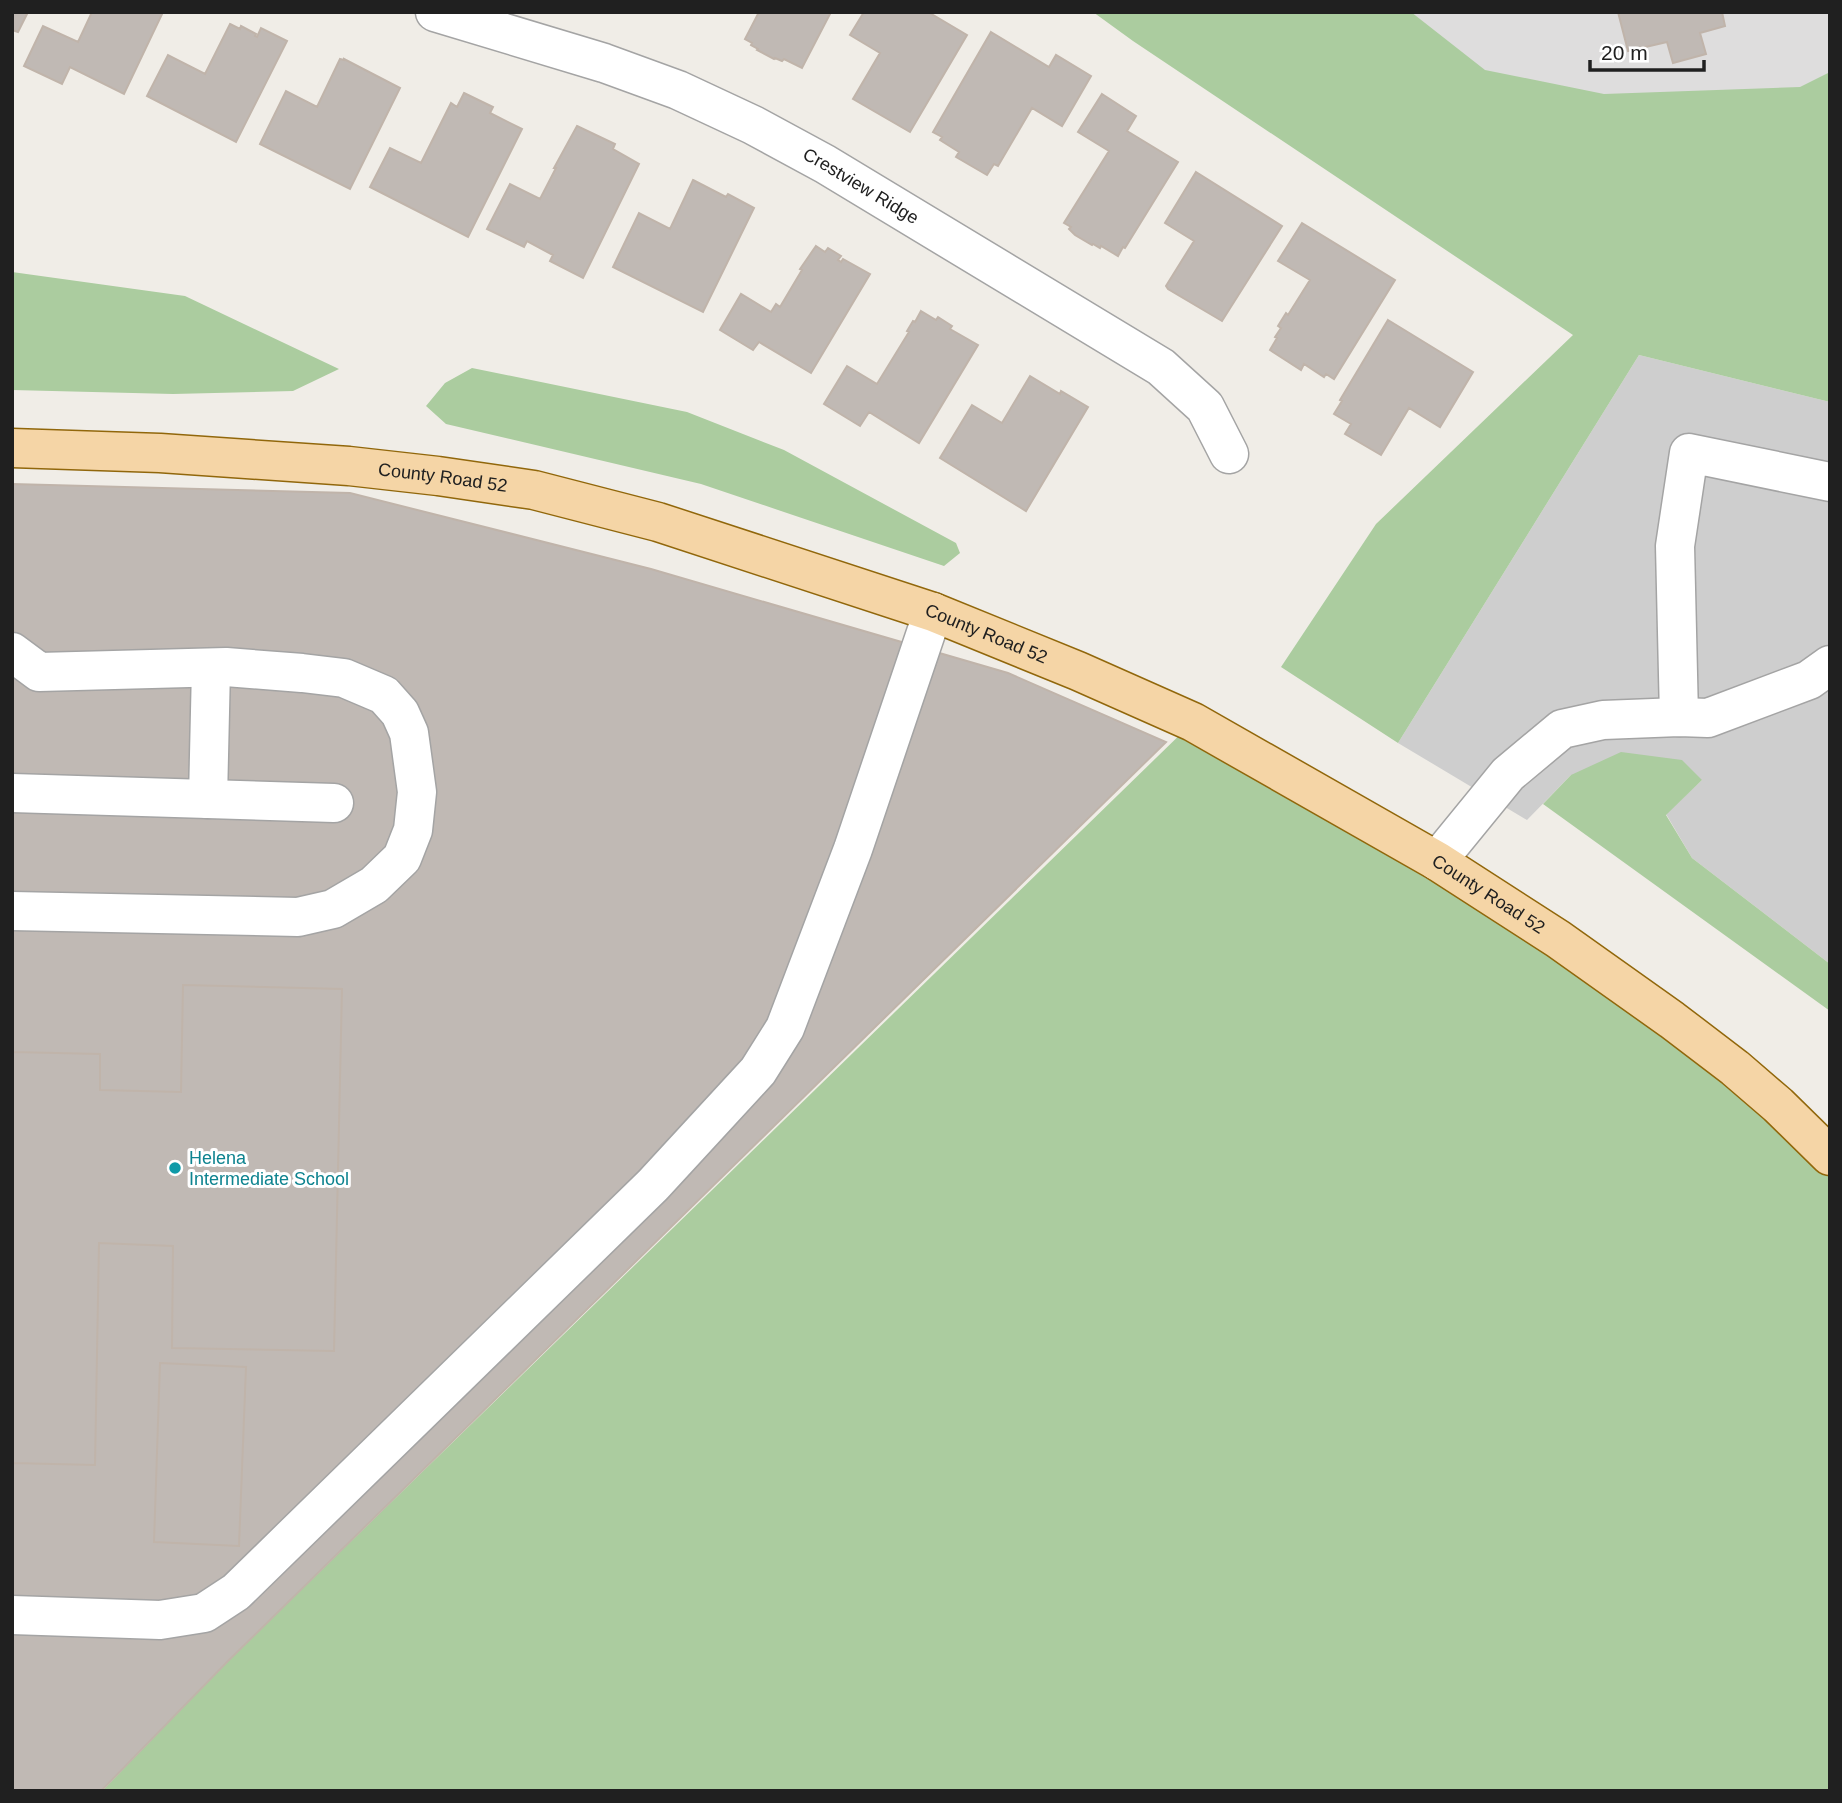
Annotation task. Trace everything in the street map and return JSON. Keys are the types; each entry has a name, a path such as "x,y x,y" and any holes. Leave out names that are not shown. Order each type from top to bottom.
{"main road":[{"name":"County Road 52","path":"12,448 160,453 349,466 534,490 658,522 933,612 1078,671 1193,722 1437,861 1558,939 1672,1020 1778,1104 1830,1156"}],"street":[{"name":"Crestview Ridge","path":"435,12 604,63 678,90 753,125 825,164 1161,367 1205,407 1229,454"},
{"path":"1679,717 1675,546 1689,453 1830,482"},
{"path":"12,1615 160,1620 204,1612 236,1592 653,1185 758,1072 785,1028 852,849 933,612"},
{"path":"12,911 298,917 333,909 374,885 402,858 413,830 417,792 409,733 400,713 384,695 344,678 211,668 21,665"},
{"path":"1437,861 1508,774 1562,729 1603,720 1708,718 1810,680 1830,665"},
{"path":"208,799 211,668"},
{"path":"12,793 334,803"}],"shaded area":[{"path":"1353,12 1830,12 1830,150 1728,203"},
{"path":"1639,355 1830,402 1830,964 1692,858 1666,814 1702,780 1571,775 1527,820 1398,743"}],"green space":[{"path":"1093,12 1411,12 1485,70 1604,94 1800,87 1830,72 1830,402 1639,355 1398,743 1281,667 1376,524 1573,335"},
{"path":"12,272 185,296 339,369 293,391 173,394 12,390"},
{"path":"472,368 687,412 784,450 956,543 960,553 944,566 701,484 446,424 426,406 445,383"},
{"path":"1193,722 1672,1020 1830,1163 1830,1791 102,1791 228,1661"},
{"path":"1621,752 1682,760 1702,780 1666,815 1692,858 1830,964 1830,1011 1543,804 1571,775"}],"building":[{"path":"12,12 28,12 18,32 12,30"},
{"path":"92,12 163,12 124,94 70,67 62,84 24,66 43,26 78,42"},
{"path":"759,12 831,12 802,68 784,59 774,59 757,50 745,39"},
{"path":"864,12 928,12 967,35 910,132 853,99 880,53 850,35"},
{"path":"1618,12 1722,12 1725,26 1700,33 1706,54 1673,63 1667,42 1628,51"},
{"path":"230,24 240,29 241,26 257,37 261,28 287,41 236,142 147,96 168,55 205,74"},
{"path":"991,32 1049,67 1056,55 1091,76 1062,126 1032,108 998,166 994,164 987,175 956,157 959,152 933,132"},
{"path":"340,59 400,88 350,189 260,144 286,91 317,107"},
{"path":"464,93 493,107 490,113 522,129 468,237 370,187 390,148 421,163 451,103 457,107"},
{"path":"1102,94 1136,116 1127,131 1178,162 1118,256 1075,235 1069,229 1071,227 1064,223 1109,151 1078,132"},
{"path":"577,126 615,144 613,149 639,164 583,278 550,261 553,255 527,241 524,247 487,229 510,184 540,199"},
{"path":"1196,172 1282,226 1222,321 1166,286 1194,241 1165,223"},
{"path":"693,180 754,208 703,312 613,267 639,213 670,229"},
{"path":"1302,223 1395,280 1334,379 1326,374 1324,377 1304,364 1301,370 1270,350 1281,328 1278,326 1310,280 1278,261"},
{"path":"816,246 825,252 828,248 841,256 838,260 841,262 843,259 870,274 811,373 759,342 753,350 720,330 741,294 771,312 776,304 780,307"},
{"path":"921,311 936,320 938,317 952,326 950,329 978,345 919,443 869,412 860,426 824,404 847,366 877,384"},
{"path":"1388,320 1473,372 1440,427 1409,408 1381,455 1345,434 1351,424 1334,414"},
{"path":"1030,376 1088,407 1026,511 940,458 972,405 1002,423"},
{"path":"12,484 350,493 651,569 1008,673 1166,742 228,1661 101,1791 12,1791"},
{"name":"Helena Intermediate School","path":"183,985 342,989 334,1351 172,1348 173,1246 99,1243 95,1465 12,1463 12,1052 100,1054 100,1090 181,1092"},
{"path":"160,1363 246,1367 239,1546 154,1542"}],"place":[{"name":"Helena Intermediate School","path":"175,1168"}]}
